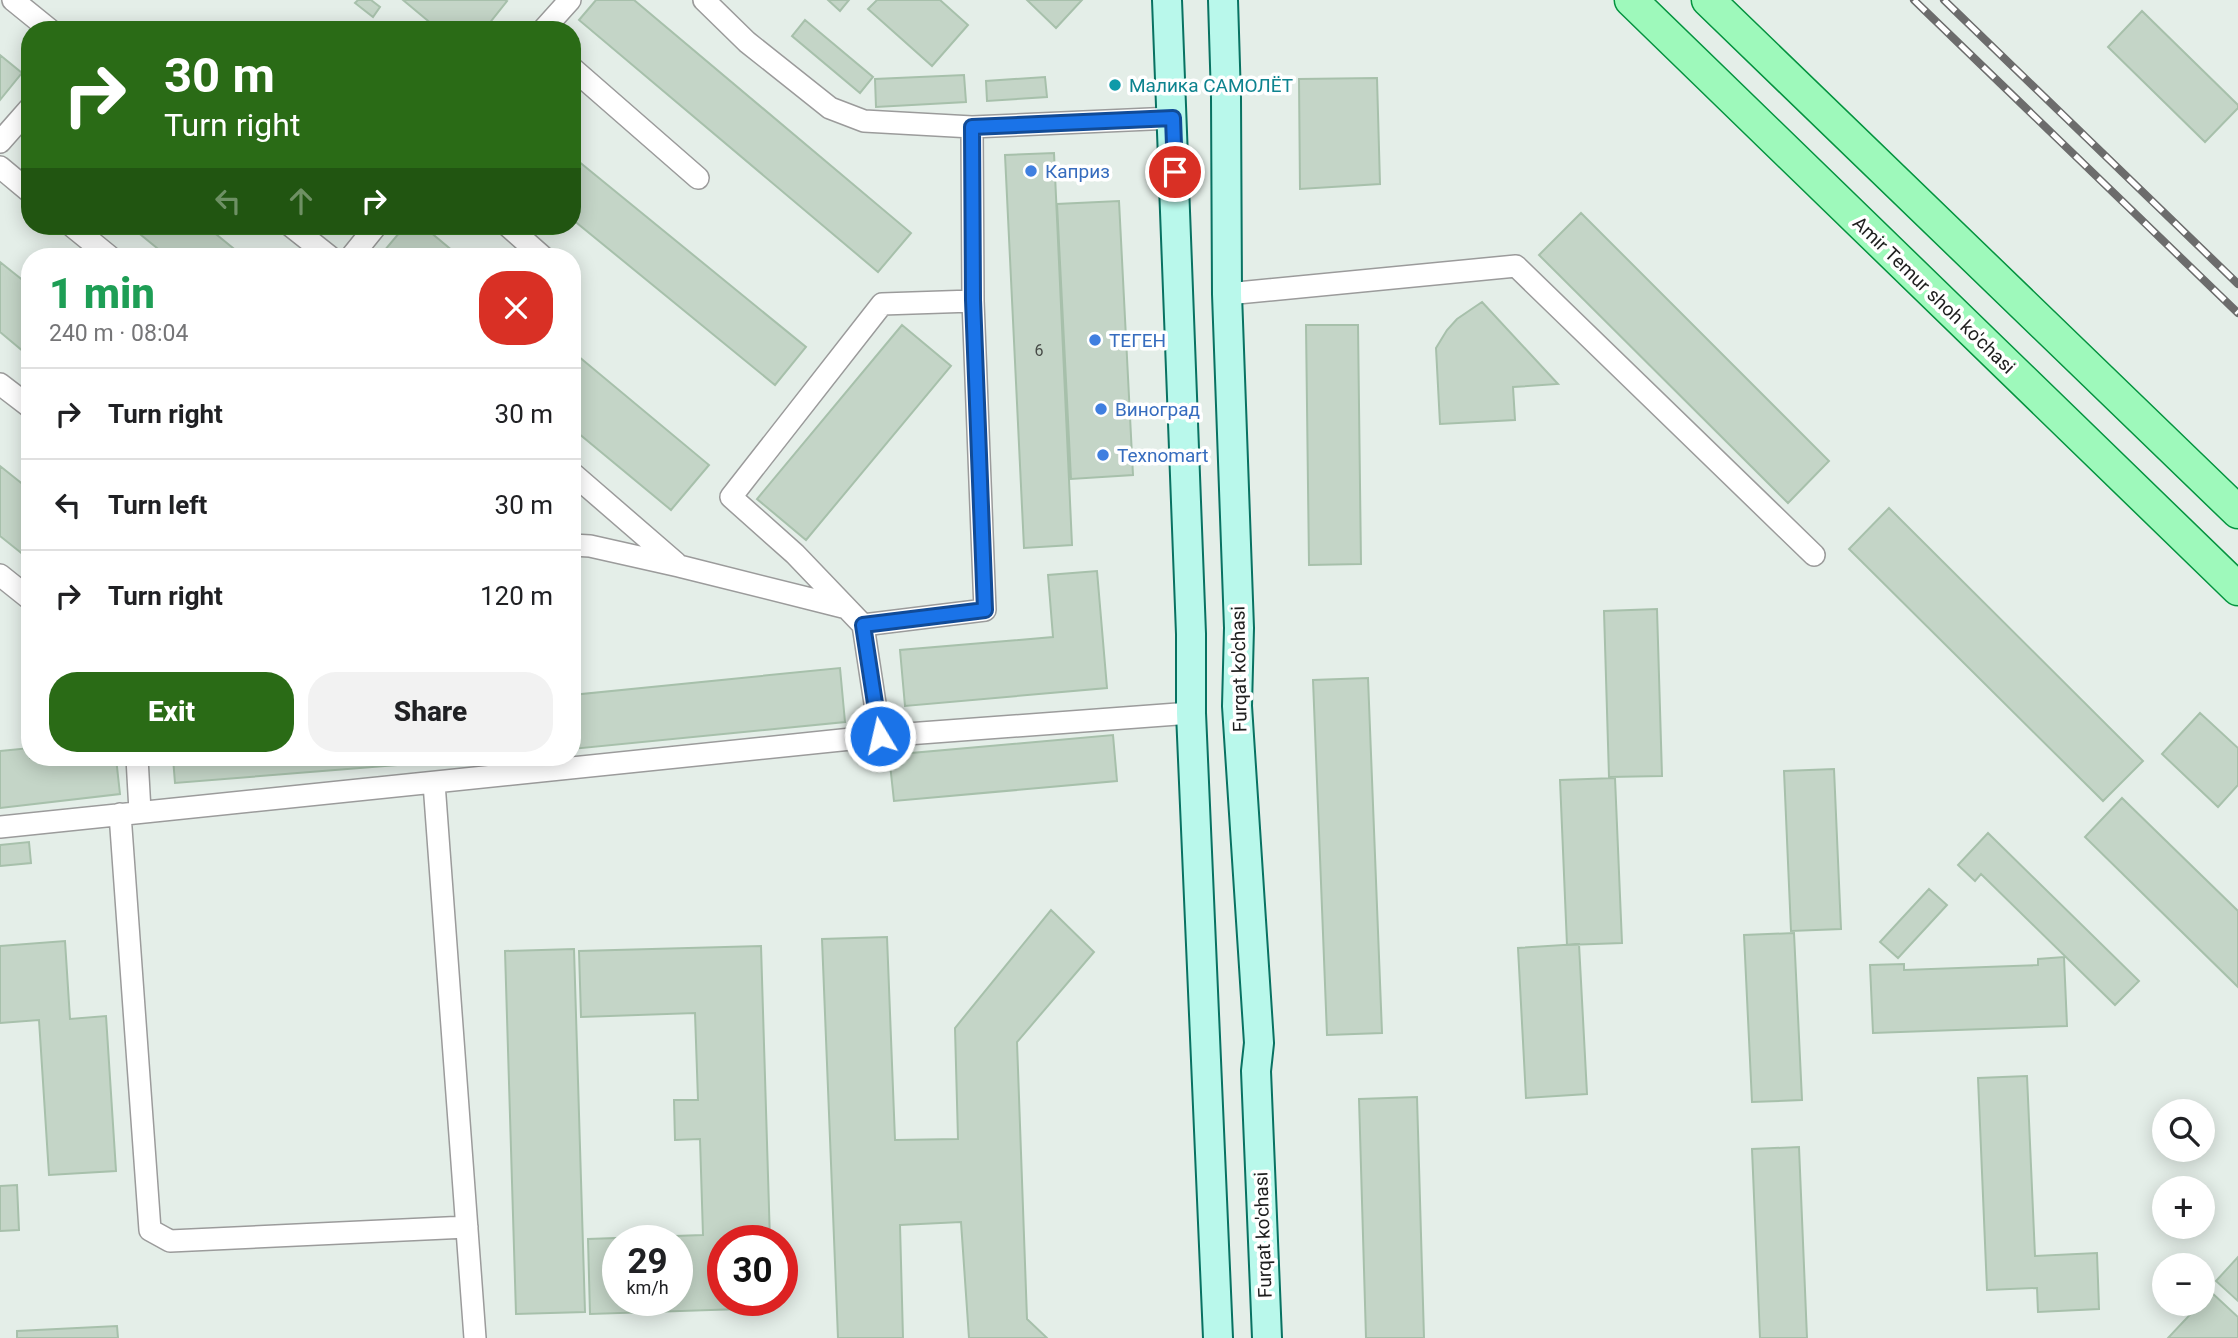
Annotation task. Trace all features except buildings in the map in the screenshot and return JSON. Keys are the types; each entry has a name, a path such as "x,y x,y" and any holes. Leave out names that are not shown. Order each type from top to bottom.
{"main road":[{"path":"1167,0 1191,634 1191,713 1218,1338"},
{"name":"Furqat ko'chasi","path":"1223,0 1227,294 1239,628 1237,706 1259,1043 1256,1071 1267,1338"},
{"name":"Amir Temur shoh ko'chasi","path":"1631,0 2238,589"},
{"path":"1708,0 2238,512"}],"street":[{"path":"13,0 39,21"},
{"path":"551,21 570,0"},
{"path":"704,0 747,42 830,108 864,121 972,127 1173,118"},
{"path":"581,76 698,178"},
{"path":"0,142 21,118"},
{"path":"863,625 985,610 973,300 972,127"},
{"path":"0,167 21,184"},
{"path":"83,235 99,248"},
{"path":"302,235 319,248"},
{"path":"518,235 533,248"},
{"path":"1227,294 1516,266 1814,555"},
{"path":"880,736 863,625 795,554 731,497 882,304 973,300"},
{"path":"0,384 21,400"},
{"path":"581,481 679,566"},
{"path":"581,547 679,566 843,607"},
{"path":"0,575 21,592"},
{"path":"581,760 1191,713"},
{"path":"136,766 130,812 150,1230 170,1241 467,1227"},
{"path":"0,827 434,783 512,766"},
{"path":"434,783 475,1338"}],"railway":[{"path":"1914,0 2238,313"},
{"path":"1944,0 2238,284"}],"place":[{"name":"Малика САМОЛЁТ","path":"1115,85"},
{"name":"Каприз","path":"1031,171"},
{"name":"ТЕГЕН","path":"1095,340"},
{"name":"Виноград","path":"1101,409"},
{"name":"Texnomart","path":"1103,455"}],"route":[{"path":"880,736 863,625 985,610 973,300 972,127 1173,118 1175,172"}]}
